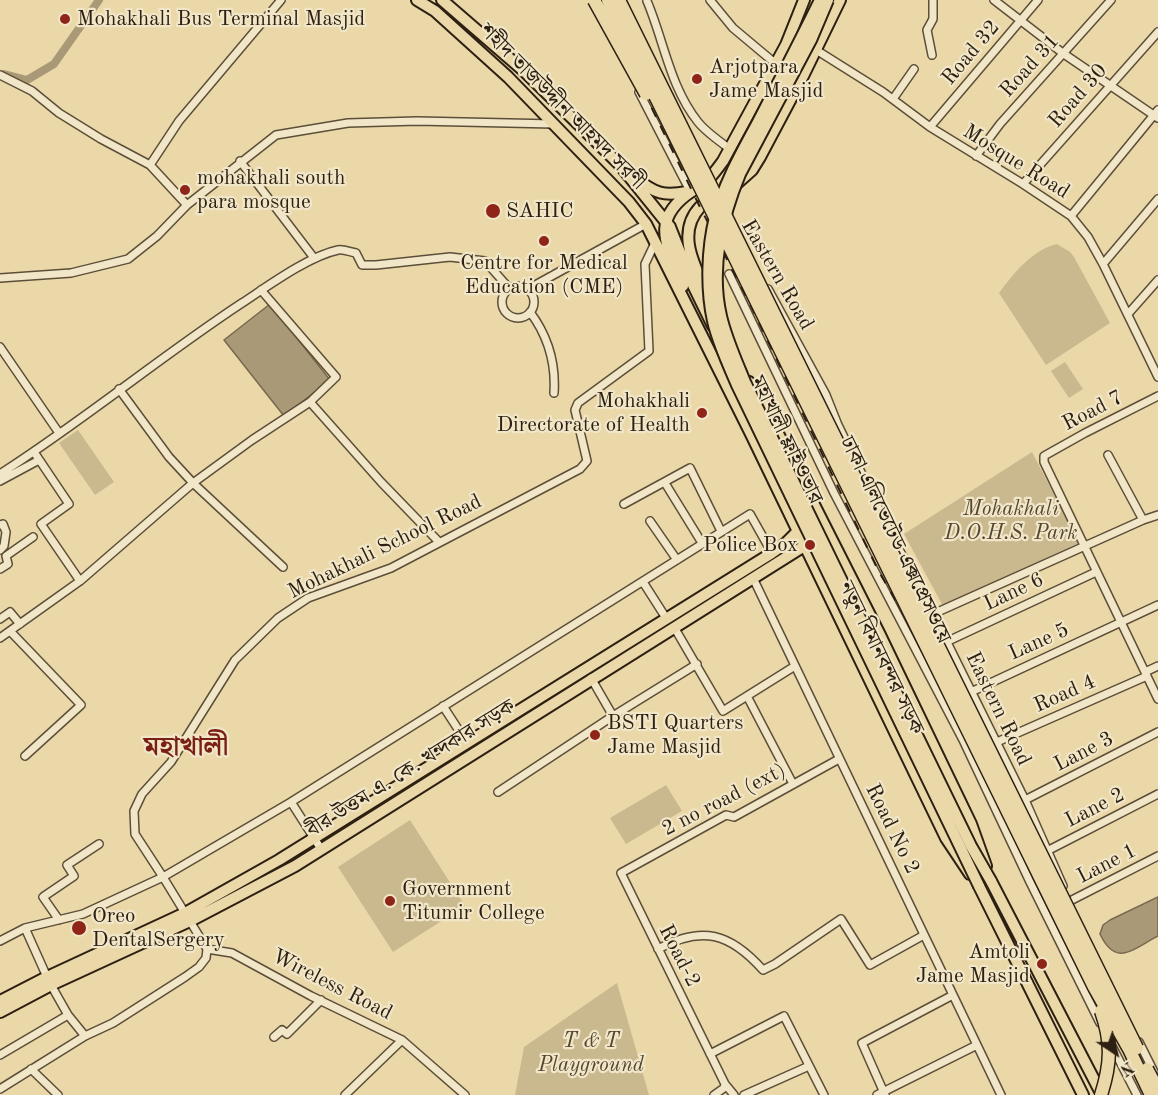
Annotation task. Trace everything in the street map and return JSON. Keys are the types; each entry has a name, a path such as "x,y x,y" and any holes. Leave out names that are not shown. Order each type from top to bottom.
{"highway":[{"path":"593,0 631,69 656,110 666,121"},
{"name":"ঢাকা এলিভেটেড এক্সপ্রেসওয়ে","path":"608,0 1094,987 1129,1049 1151,1095"},
{"name":"ঢাকা এলিভেটেড এক্সপ্রেসওয়ে","path":"616,0 1158,1090"},
{"path":"1094,987 1109,1035 1109,1062 1101,1095"}],"main road":[{"name":"শহীদ তাজউদ্দীন আহমদ সরণী","path":"417,0 435,11 471,43 554,124 629,202 650,234"},
{"name":"শহীদ তাজউদ্দীন আহমদ সরণী","path":"442,0 524,71 620,165 666,221 707,315 723,344 760,398"},
{"path":"711,356 705,335 667,245 664,231 666,221 676,204 715,173 730,149 786,45 804,0"},
{"name":"মহাখালী ফ্লাইওভার","path":"820,0 736,163 720,201 710,251 710,296 713,321 719,343 737,385 979,886"},
{"name":"মহাখালী ফ্লাইওভার","path":"828,0 811,40 731,194 722,230 719,258 718,295 721,316 745,382 965,835 991,881"},
{"path":"760,398 714,311 688,245 690,222 700,207 741,181 752,170 791,99 840,0"},
{"path":"620,165 645,186 658,193 666,195 694,189"},
{"name":"নতুন বিমানবন্দর সড়ক","path":"650,234 805,546 946,838 979,886 1083,1095"},
{"name":"নতুন বিমানবন্দর সড়ক","path":"760,398 879,633 970,824 991,881 1101,1095"},
{"name":"বীর উত্তম এ. কে. খন্দকার সড়ক","path":"188,917 772,553 798,532 816,509"},
{"name":"বীর উত্তম এ. কে. খন্দকার সড়ক","path":"0,1001 188,917 321,849 805,546 825,529"},
{"name":"বীর উত্তম এ. কে. খন্দকার সড়ক","path":"0,1012 49,981"}],"street":[{"path":"150,165 179,121 281,0"},
{"path":"593,0 694,189"},
{"path":"616,0 694,189"},
{"path":"710,0 733,28 776,64"},
{"path":"932,55 927,30 933,20 933,0"},
{"path":"994,0 1064,54 1156,114 1071,216"},
{"name":"Road 32","path":"930,127 1038,0"},
{"name":"Road 31","path":"976,156 1000,124 1111,0"},
{"path":"647,1 657,24 679,94 699,123 730,149"},
{"name":"Road 30","path":"1023,184 1158,32"},
{"name":"Mosque Road","path":"786,45 816,49 893,99 930,127 1071,216 1088,237 1103,264 1156,367 1158,377"},
{"path":"893,99 914,69"},
{"path":"0,75 32,91 59,113 101,139 150,165 187,205"},
{"path":"0,278 71,273 129,259 157,236 187,205 240,161 276,135 348,123 417,121 554,124"},
{"path":"240,161 315,258"},
{"path":"1103,264 1158,199"},
{"name":"Eastern Road","path":"713,200 762,278 826,394 838,425 997,742 1070,901 1158,1079"},
{"path":"528,289 650,234"},
{"name":"Mohakhali School Road","path":"188,917 135,834 134,811 142,794 171,762 235,660 278,618 308,598 391,568 580,469 587,461 575,410 578,403 650,351 645,264 650,234"},
{"path":"0,474 34,452 191,337 261,290 315,258 340,249 356,253 362,265 376,266 450,257 485,261 509,288"},
{"path":"729,274 834,493 964,742 1030,882 1137,1095"},
{"path":"1128,314 1158,280"},
{"path":"519,285 528,289 533,295 534,303 531,312 521,318 511,316 503,309 501,298 509,288 519,285"},
{"path":"0,638 80,581 193,483 310,402 336,377 261,290"},
{"path":"531,312 543,330 555,366 554,393"},
{"path":"0,347 59,433"},
{"path":"119,389 169,457 193,483 283,567"},
{"name":"Road 7","path":"1084,545 1044,462 1044,456 1158,396"},
{"path":"310,402 381,482 439,542"},
{"path":"34,452 69,504 41,524 80,581"},
{"path":"1108,455 1143,520"},
{"path":"0,481 39,460"},
{"path":"624,504 690,468 721,531"},
{"path":"665,483 702,543"},
{"path":"0,941 25,928 83,914 163,877 291,802 750,514 772,553"},
{"path":"933,614 1084,545 1158,515"},
{"path":"650,521 677,560"},
{"path":"0,525 3,524 6,532 4,546 0,550"},
{"path":"0,569 8,564 6,556 33,537"},
{"path":"1084,545 1158,699"},
{"name":"Lane 6","path":"946,642 1096,572"},
{"name":"Road No 2","path":"753,578 1001,1095"},
{"path":"643,582 666,618"},
{"name":"Lane 5","path":"971,692 1158,605"},
{"path":"0,619 10,612 21,624"},
{"path":"674,627 723,711 795,666"},
{"path":"10,631 81,705 25,756"},
{"path":"498,792 697,664"},
{"name":"Road 4","path":"997,742 1146,674 1158,666"},
{"path":"591,678 613,716"},
{"path":"747,696 793,784"},
{"path":"443,706 467,744"},
{"name":"Lane 3","path":"1025,800 1158,732"},
{"name":"2 no road (ext)","path":"622,871 726,815 734,817 839,759"},
{"name":"Lane 2","path":"1047,851 1158,794"},
{"path":"291,802 321,849"},
{"path":"59,920 43,897 74,876 67,866 99,844"},
{"name":"Lane 1","path":"1070,901 1158,856"},
{"name":"Road-2","path":"622,871 621,877 725,1084 734,1095"},
{"path":"0,1089 85,1036 113,1023 199,967 206,958 207,949 188,917"},
{"path":"657,949 687,936 707,935 724,938 748,953 763,970 841,919 870,965 924,935"},
{"path":"25,928 49,981 68,1015 85,1036"},
{"name":"Wireless Road","path":"207,949 232,952 402,1040 465,1095"},
{"path":"953,995 861,1043 882,1094 977,1044"},
{"path":"274,1037 282,1030 287,1034 321,1000"},
{"path":"0,1055 68,1015"},
{"path":"710,1054 784,1016 824,1095"},
{"path":"345,1095 402,1040"},
{"path":"744,1095 809,1065"},
{"path":"31,1069 58,1095"},
{"path":"714,1095 724,1088 725,1084"}],"green space":[{"path":"1057,244 1074,257 1110,323 1046,365 999,293 1031,257"},
{"path":"1065,362 1083,389 1069,398 1051,371"},
{"path":"78,430 114,482 95,495 59,443"},
{"name":"Mohakhali D.O.H.S. Park","path":"1032,452 1079,543 943,606 904,534"},
{"path":"666,785 682,811 626,844 610,818"},
{"path":"410,820 465,906 393,952 338,867"},
{"name":"T & T Playground","path":"617,983 649,1095 515,1095 524,1047"}],"shaded area":[{"path":"270,304 330,380 284,416 224,340"},
{"path":"1158,897 1158,936 1126,953 1112,950 1100,934 1103,925"}],"waterway":[{"path":"4,74 27,80 54,64 99,0"}],"tram line":[{"path":"607,0 884,566 950,681 1071,939 1114,1010 1155,1095"}],"railway":[{"path":"599,0 750,304 878,570 944,684 1065,942 1111,1011 1150,1095"}],"place":[{"name":"Mohakhali Bus Terminal Masjid","path":"65,19"},
{"name":"Arjotpara Jame Masjid","path":"697,79"},
{"name":"mohakhali south para mosque","path":"185,190"},
{"name":"SAHIC","path":"493,211"},
{"name":"Centre for Medical Education (CME)","path":"544,241"},
{"name":"Mohakhali Directorate of Health","path":"702,413"},
{"name":"Police Box","path":"810,545"},
{"name":"BSTI Quarters Jame Masjid","path":"595,735"},
{"name":"Government Titumir College","path":"390,901"},
{"name":"Oreo DentalSergery","path":"79,928"},
{"name":"Amtoli Jame Masjid","path":"1042,964"}],"district":[{"name":"মহাখালী","path":"186,748"}]}
